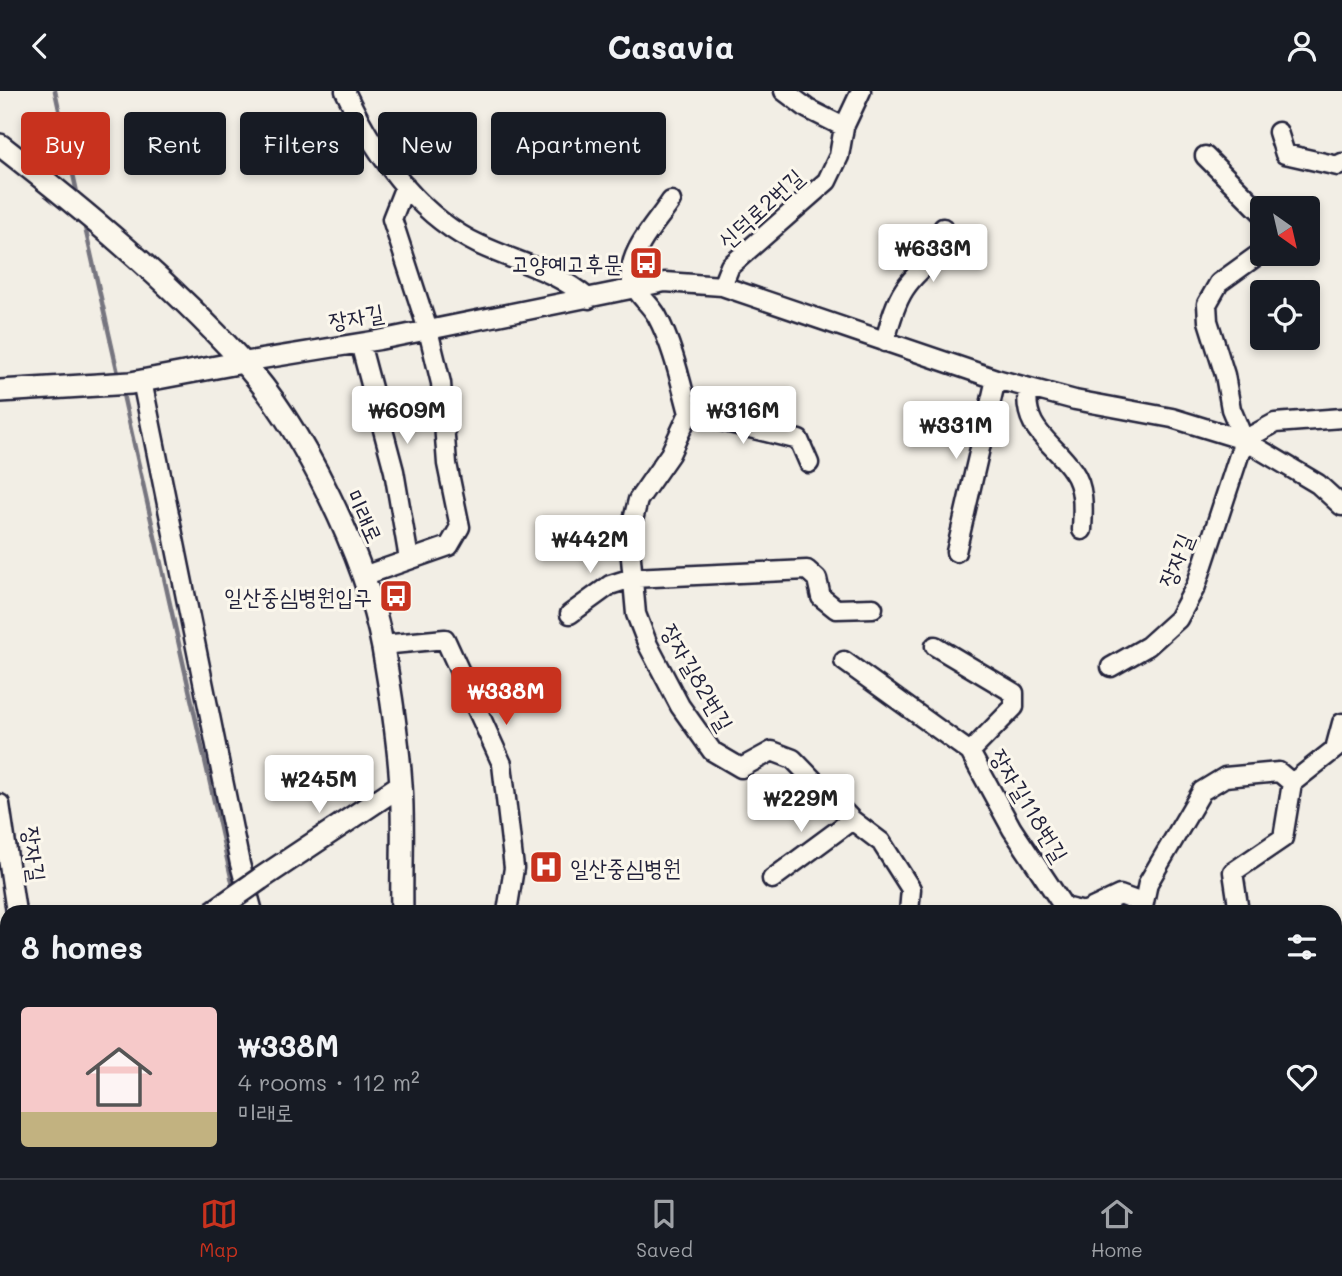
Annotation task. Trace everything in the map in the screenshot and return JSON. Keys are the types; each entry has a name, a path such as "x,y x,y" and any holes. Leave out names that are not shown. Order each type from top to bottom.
{"street":[{"path":"345,91 383,163 445,223 476,243 566,279 589,299"},
{"path":"784,91 807,109 844,127"},
{"name":"신덕로2번길","path":"722,286 730,266 827,181 839,156 844,127 861,91"},
{"path":"1278,132 1285,154 1338,166 1342,163"},
{"name":"미래로","path":"0,145 96,222 169,287 243,362 281,414 314,470 352,544 382,645 401,785 402,905"},
{"path":"1205,156 1250,201"},
{"path":"363,576 449,547 460,527 447,464 441,383 428,330 392,219 405,186"},
{"path":"671,201 637,251 631,272 635,290 655,312 668,341 689,413 799,440 809,463"},
{"path":"885,342 894,305 910,278 944,250 943,227"},
{"path":"1250,261 1219,283 1207,304 1208,321 1225,375 1231,409 1244,440 1275,423 1342,418"},
{"name":"장자길","path":"0,391 136,382 360,343 665,282 722,286 996,379 1075,400 1172,418 1244,440 1318,484 1342,506"},
{"path":"360,343 394,471 409,559"},
{"path":"956,552 996,379"},
{"path":"136,382 237,851 251,905"},
{"path":"1028,388 1026,407 1046,444 1073,471 1084,499 1082,530"},
{"name":"장자길82번길","path":"689,413 670,454 638,501 629,536 636,614 648,646 680,706 712,751 741,768 772,751 793,759 852,820 881,842 911,890 910,905"},
{"name":"장자길","path":"1111,667 1148,646 1178,619 1196,586 1244,440"},
{"path":"570,614 610,585 632,578 807,570 817,579 821,597 836,609 873,608"},
{"path":"382,645 445,639 502,764 514,867 508,905"},
{"path":"935,646 1014,693 1014,707 970,753"},
{"name":"장자길118번길","path":"844,661 970,753 1012,829 1062,905"},
{"path":"1238,905 1233,872 1283,838 1292,783 1335,749 1342,723"},
{"name":"장자길118번길","path":"1142,905 1148,883 1202,791 1225,777 1279,772 1292,783"},
{"path":"223,905 401,785"},
{"name":"장자길","path":"0,804 15,905"},
{"path":"772,879 852,820"},
{"name":"장자길118번길","path":"1099,905 1120,895 1138,905"}],"waterway":[{"path":"55,91 78,197"},
{"path":"84,223 119,378"},
{"path":"122,390 234,890"}],"place":[{"name":"고양예고후문","path":"646,263"},
{"name":"일산중심병원입구","path":"396,596"},
{"name":"일산중심병원","path":"546,867"}]}
